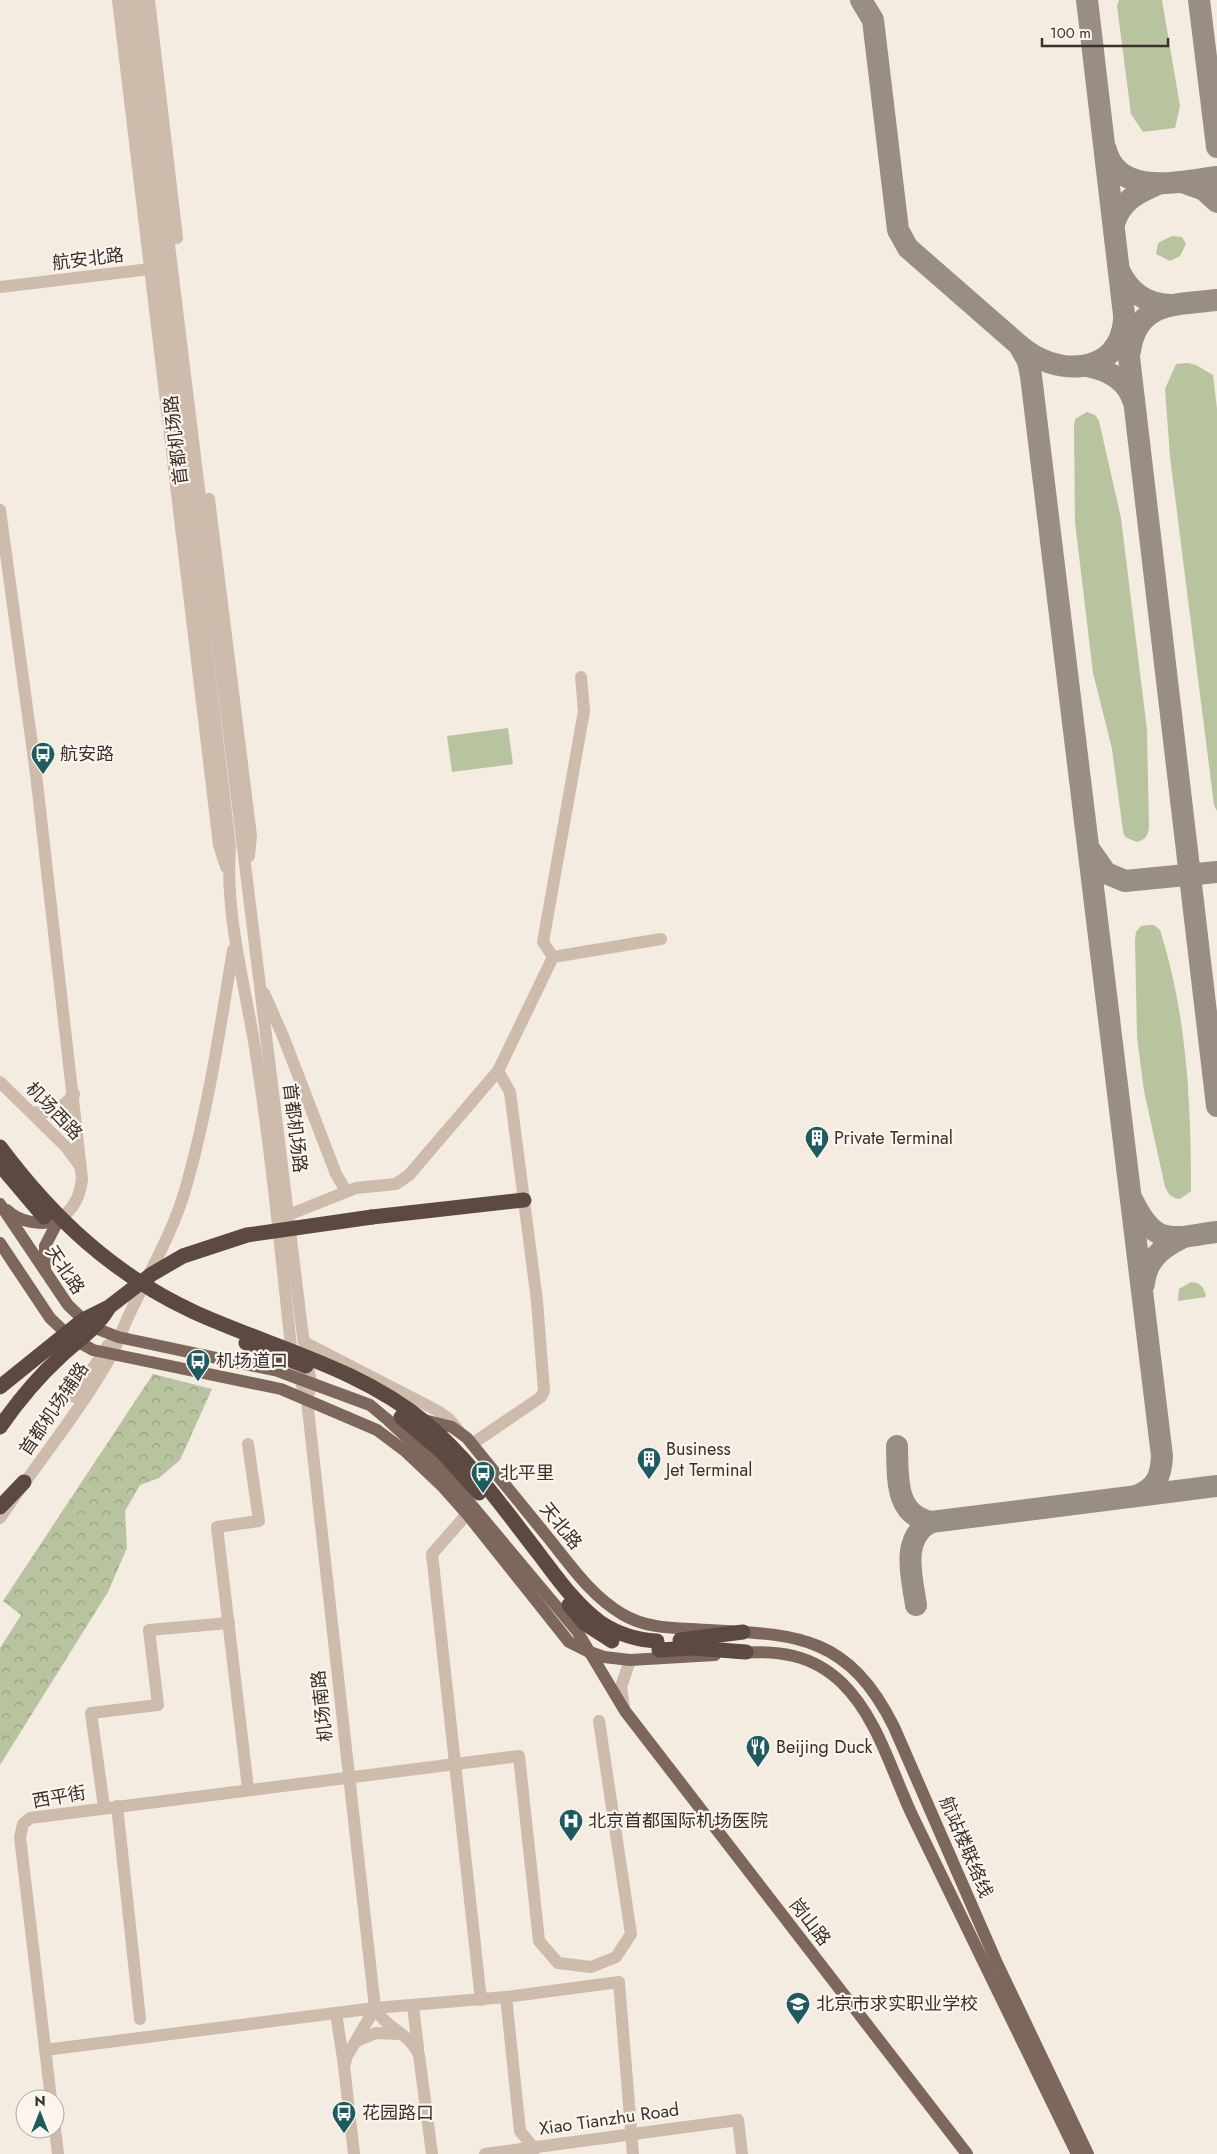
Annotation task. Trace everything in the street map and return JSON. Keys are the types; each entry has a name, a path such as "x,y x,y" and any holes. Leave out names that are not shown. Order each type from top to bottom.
{"highway":[{"path":"0,1147 30,1186 62,1221 98,1253 136,1280 195,1312 303,1354 362,1381 410,1411 437,1433 467,1464 562,1584 585,1609 602,1623 621,1634 658,1646 746,1652"},
{"path":"0,1165 32,1204 69,1241 110,1275 137,1292 212,1329 330,1376 355,1388 404,1418 442,1452 476,1489 584,1623 619,1644 638,1649 743,1632"},
{"path":"0,1387 76,1325 109,1307 136,1285 168,1264 224,1241 262,1232 372,1217 524,1200"},
{"path":"0,1427 31,1386 61,1356 98,1324 109,1307"},
{"path":"0,1507 24,1482"}],"main road":[{"name":"天北路","path":"0,1204 68,1305 82,1320 99,1331 118,1337"},
{"path":"0,1204 21,1219 41,1223 58,1221"},
{"path":"46,1272 45,1246 58,1221"},
{"path":"0,1243 39,1304 59,1329 82,1345 107,1354 281,1390 362,1423 390,1439 433,1477 467,1514 569,1642 604,1657 630,1660"},
{"path":"118,1337 278,1371 299,1378"},
{"name":"天北路","path":"299,1378 387,1413 437,1422 458,1431 472,1444 586,1584 614,1609 636,1621 651,1625 743,1632"},
{"name":"天北路","path":"370,1405 426,1454 460,1491 577,1632 587,1651"},
{"name":"航站楼联络线","path":"743,1632 788,1636 822,1647 855,1670 875,1693 894,1727 996,1961 1088,2154"},
{"name":"岗山路","path":"587,1651 625,1711 967,2154"},
{"name":"航站楼联络线","path":"630,1660 775,1651 808,1660 842,1683 860,1705 870,1722 908,1806 1077,2154"}],"street":[{"name":"首都机场路","path":"118,0 166,266"},
{"name":"首都机场路","path":"129,0 247,877 258,981 304,1342 311,1383"},
{"name":"首都机场路","path":"139,0 166,266 219,845 228,874 234,943 254,1047 292,1356 306,1400"},
{"name":"首都机场路","path":"149,0 166,266"},
{"name":"航安北路","path":"0,287 166,266"},
{"path":"0,510 25,691 74,1094 82,1178 79,1198 68,1213 58,1221"},
{"path":"553,957 542,942 584,711 581,677"},
{"path":"553,957 661,939"},
{"path":"234,943 254,940"},
{"name":"首都机场路","path":"107,1354 108,1344 118,1337 167,1236 186,1188 213,1068 234,943"},
{"path":"288,1215 346,1191 356,1188 396,1184 403,1180 498,1071 553,957"},
{"path":"258,981 283,1036 336,1174 346,1191"},
{"path":"472,1444 541,1397 544,1391 538,1301 510,1092 498,1071"},
{"name":"机场西路","path":"0,1082 66,1147 80,1166"},
{"path":"31,1112 46,1114 56,1110 67,1103 74,1094"},
{"path":"304,1342 438,1411 449,1419 458,1431"},
{"name":"首都机场辅路","path":"0,1518 24,1482 44,1445 107,1354"},
{"path":"306,1400 311,1383"},
{"name":"机场南路","path":"306,1400 374,2008"},
{"path":"248,1444 259,1521 217,1527 248,1788"},
{"path":"467,1514 432,1554 481,2000"},
{"path":"104,1807 91,1713 158,1706 149,1630 229,1623"},
{"name":"岗山路","path":"625,1711 621,1687 624,1673 630,1660"},
{"path":"591,1986 591,1968 616,1957 631,1934 599,1721"},
{"name":"西平街","path":"50,2089 20,1837 23,1824 30,1818 248,1788 519,1756 538,1941 558,1963 591,1968"},
{"path":"117,1806 140,2019"},
{"path":"45,2050 374,2008 481,2000 619,1982 633,2154"},
{"path":"506,1997 520,2131 533,2150"},
{"path":"413,2006 432,2154"},
{"path":"374,2008 387,2024 409,2038 419,2055"},
{"path":"344,2066 351,2049 374,2008"},
{"path":"336,2013 354,2154"},
{"path":"357,2041 376,2033 400,2034"},
{"name":"Xiao Tianzhu Road","path":"485,2154 533,2150 631,2133 738,2120 742,2154"},
{"path":"56,2139 58,2154"}],"green space":[{"path":"1119,0 1162,0 1180,106 1175,128 1143,132 1131,114 1117,6"},
{"path":"1172,236 1182,237 1186,244 1180,256 1170,261 1156,254 1158,243"},
{"path":"1187,363 1196,365 1213,375 1217,409 1217,811 1214,805 1170,457 1165,389 1176,364"},
{"path":"1087,412 1095,415 1099,421 1121,518 1147,730 1149,827 1146,837 1137,842 1125,837 1123,831 1112,749 1093,673 1075,522 1074,425 1075,419"},
{"path":"508,728 513,764 452,772 447,736"},
{"path":"1154,925 1160,930 1176,994 1186,1059 1191,1191 1180,1199 1171,1196 1165,1187 1144,1091 1137,1037 1135,940 1136,932 1141,926"},
{"path":"1191,1282 1202,1286 1206,1297 1178,1301 1179,1289"},
{"path":"153,1374 212,1389 180,1460 159,1478 140,1485 125,1511 127,1548 108,1592 0,1765 0,1648 21,1615 3,1601"}],"taxiway":[{"path":"861,0 873,20 898,230 908,248 1019,345 1028,361 1031,376 1162,1456 1159,1476 1156,1481 1143,1493 1136,1496"},
{"path":"1087,0 1217,1106"},
{"path":"1199,0 1217,147"},
{"path":"1106,150 1113,165 1123,175 1137,181 1170,183 1217,177"},
{"path":"1182,182 1204,190 1217,202"},
{"path":"1114,224 1121,209 1131,198 1158,184"},
{"path":"1119,270 1128,285 1140,296 1155,303 1172,305"},
{"path":"1130,351 1134,334 1141,322 1150,314 1174,305 1217,300"},
{"path":"1019,345 1033,355 1049,362 1066,366 1082,366 1097,362 1110,353 1119,340 1124,321"},
{"path":"1087,366 1109,373 1121,381 1126,386 1133,400"},
{"path":"1090,850 1106,873 1125,881 1217,872"},
{"path":"1133,1201 1141,1216 1158,1233 1178,1237 1217,1232"},
{"path":"1144,1284 1151,1262 1166,1247 1180,1239"},
{"path":"897,1446 898,1481 904,1503 919,1518 931,1522 1217,1486"},
{"path":"916,1605 910,1559 915,1538 921,1529 931,1522"}],"place":[{"name":"航安路","path":"43,775"},
{"name":"Private Terminal","path":"817,1159"},
{"name":"机场道口","path":"198,1382"},
{"name":"Business Jet Terminal","path":"649,1480"},
{"name":"北平里","path":"483,1494"},
{"name":"Beijing Duck","path":"758,1768"},
{"name":"北京首都国际机场医院","path":"571,1842"},
{"name":"北京市求实职业学校","path":"798,2025"},
{"name":"花园路口","path":"344,2134"}]}
